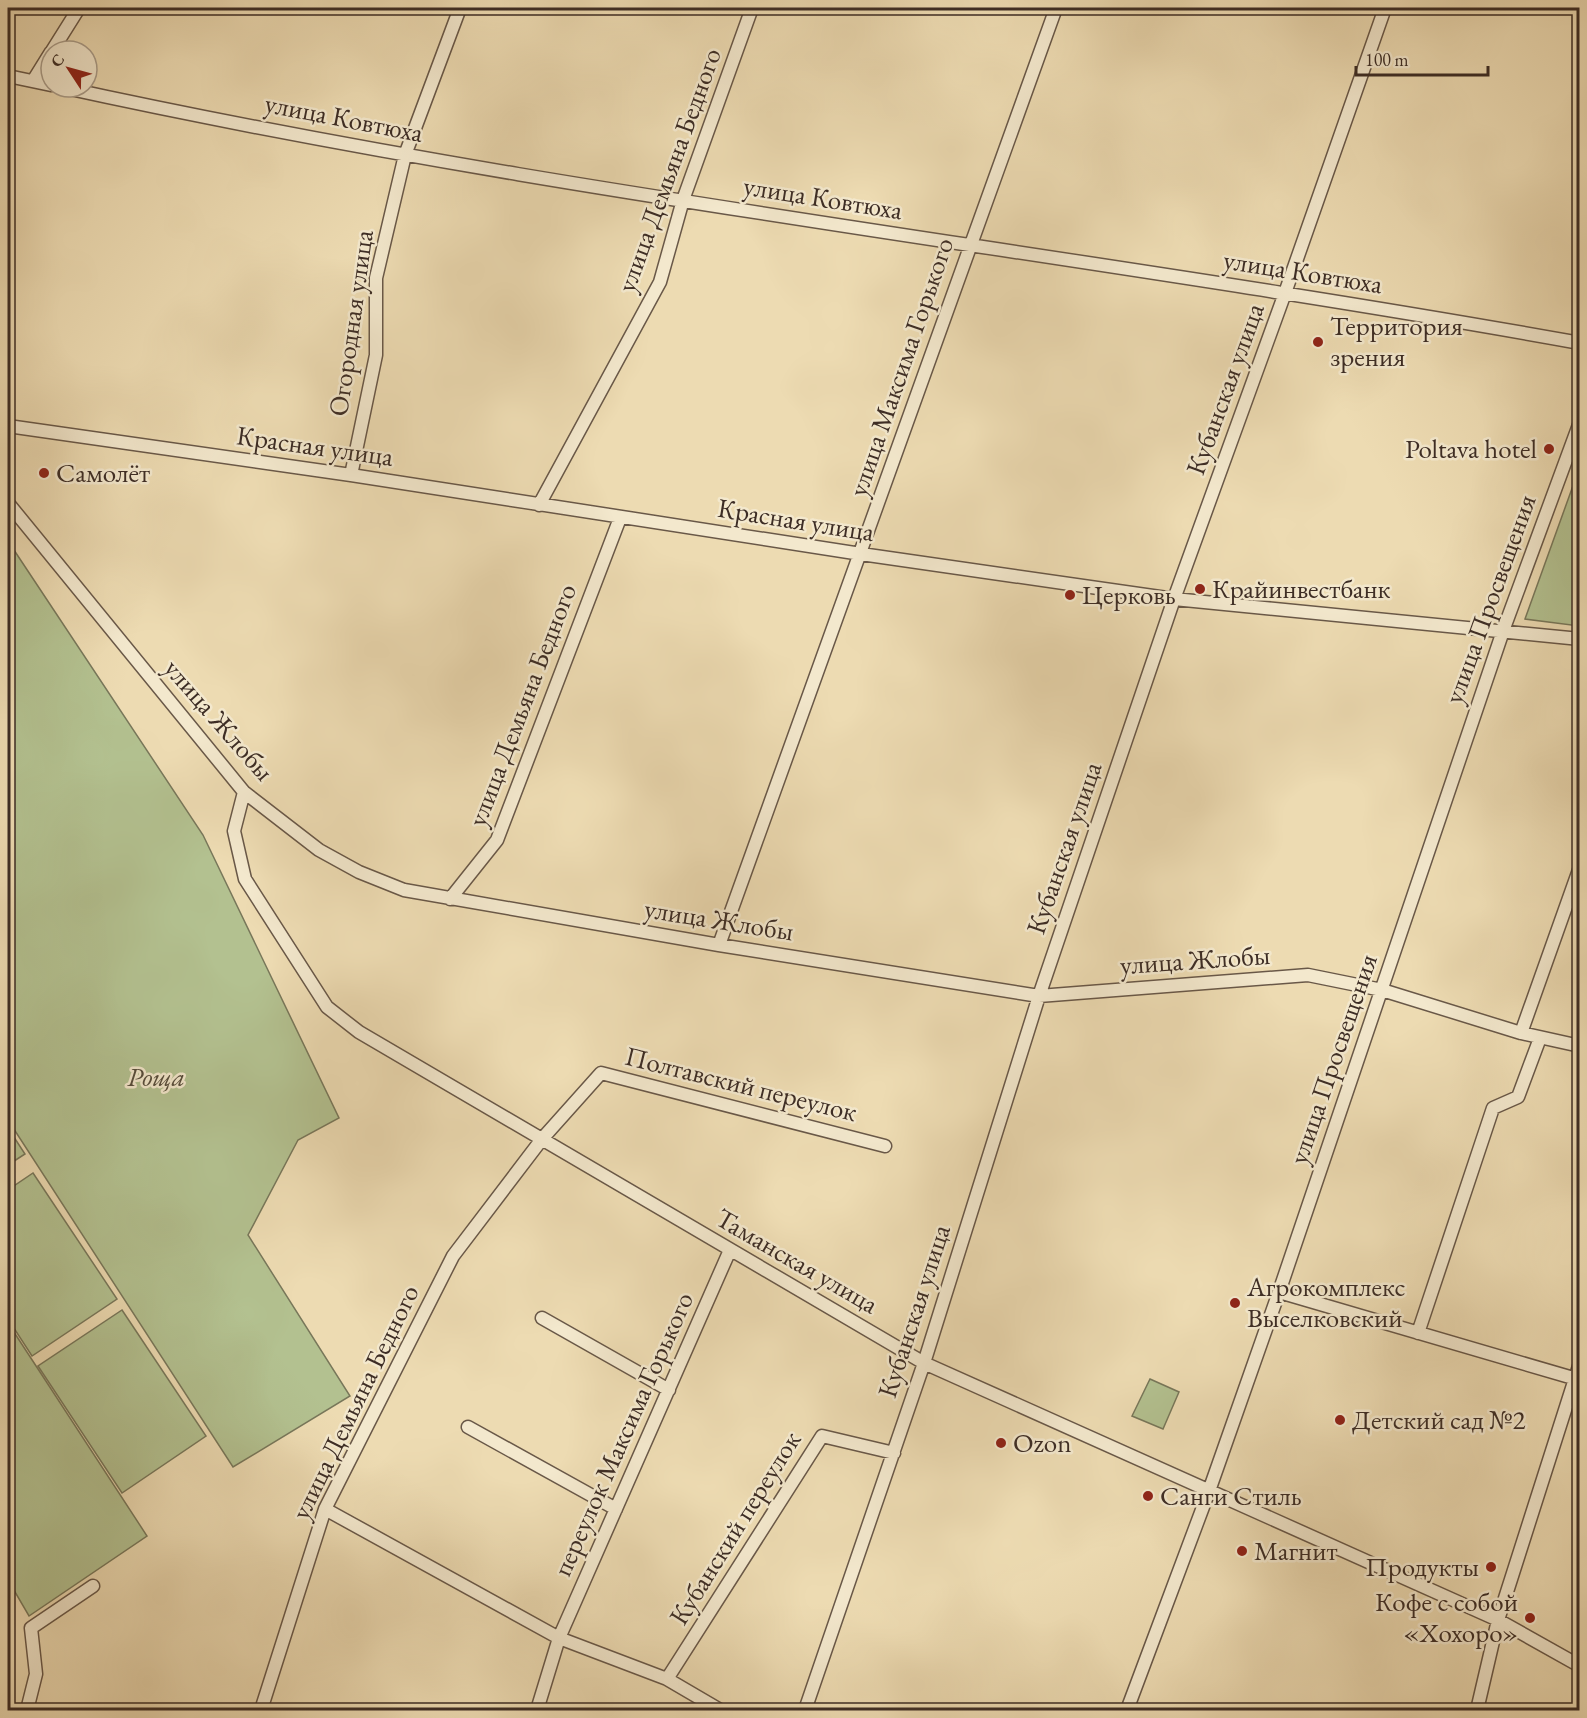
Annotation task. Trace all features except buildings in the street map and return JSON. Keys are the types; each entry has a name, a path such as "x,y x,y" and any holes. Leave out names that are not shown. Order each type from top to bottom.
{"street":[{"path":"59,39 79,8"},
{"name":"Огородная улица","path":"351,476 376,355 376,278 405,155 460,8"},
{"name":"улица Демьяна Бедного","path":"539,505 660,282 683,200 752,8"},
{"name":"улица Максима Горького","path":"719,945 1056,8"},
{"name":"Кубанская улица","path":"805,1710 924,1363 1039,996 1174,599 1385,8"},
{"path":"33,81 39,71"},
{"path":"8,76 39,82"},
{"name":"улица Ковтюха","path":"99,95 405,155 1285,293 1580,343"},
{"name":"улица Просвещения","path":"1127,1710 1209,1491 1279,1292 1503,631 1580,422"},
{"name":"Красная улица","path":"8,426 1174,599 1580,639"},
{"name":"улица Жлобы","path":"8,503 244,792 319,850 359,872 404,890 719,945 1039,996 1308,975 1382,990 1521,1033 1580,1046"},
{"name":"улица Демьяна Бедного","path":"450,899 497,840 620,518"},
{"name":"Таманская улица","path":"244,792 234,831 244,879 327,1007 359,1032 924,1363 1498,1620 1580,1666"},
{"path":"1521,1033 1580,867"},
{"path":"1418,1333 1493,1108 1518,1097 1540,1038"},
{"name":"Полтавский переулок","path":"542,1139 601,1073 885,1146"},
{"name":"улица Демьяна Бедного","path":"261,1710 324,1509 453,1256 542,1139"},
{"name":"переулок Максима Горького","path":"559,1638 730,1250"},
{"path":"1279,1292 1577,1379"},
{"path":"542,1318 669,1390"},
{"path":"1477,1710 1498,1620 1577,1379 1580,1363"},
{"path":"468,1427 616,1509"},
{"name":"Кубанский переулок","path":"668,1679 822,1436 894,1453"},
{"path":"324,1509 559,1638 668,1679 720,1710"},
{"path":"27,1710 36,1674 31,1628 93,1586"},
{"path":"537,1710 559,1638"}],"green space":[{"path":"1579,469 1579,626 1525,619"},
{"name":"Роща","path":"8,541 203,835 339,1118 298,1140 248,1235 350,1396 233,1467 8,1120"},
{"path":"8,1128 25,1154 8,1165"},
{"path":"33,1173 117,1299 32,1356 8,1319 8,1190"},
{"path":"122,1310 206,1436 122,1493 38,1366"},
{"path":"8,1323 147,1536 29,1616 8,1580"},
{"path":"1150,1379 1179,1392 1163,1429 1132,1416"}],"place":[{"name":"Территория зрения","path":"1318,342"},
{"name":"Poltava hotel","path":"1549,449"},
{"name":"Самолёт","path":"44,473"},
{"name":"Крайинвестбанк","path":"1200,589"},
{"name":"Церковь","path":"1070,595"},
{"name":"Агрокомплекс Выселковский","path":"1235,1303"},
{"name":"Детский сад №2","path":"1340,1420"},
{"name":"Ozon","path":"1001,1443"},
{"name":"Санги Стиль","path":"1148,1496"},
{"name":"Магнит","path":"1242,1551"},
{"name":"Продукты","path":"1491,1567"},
{"name":"Кофе с собой «Хохоро»","path":"1530,1618"}]}
